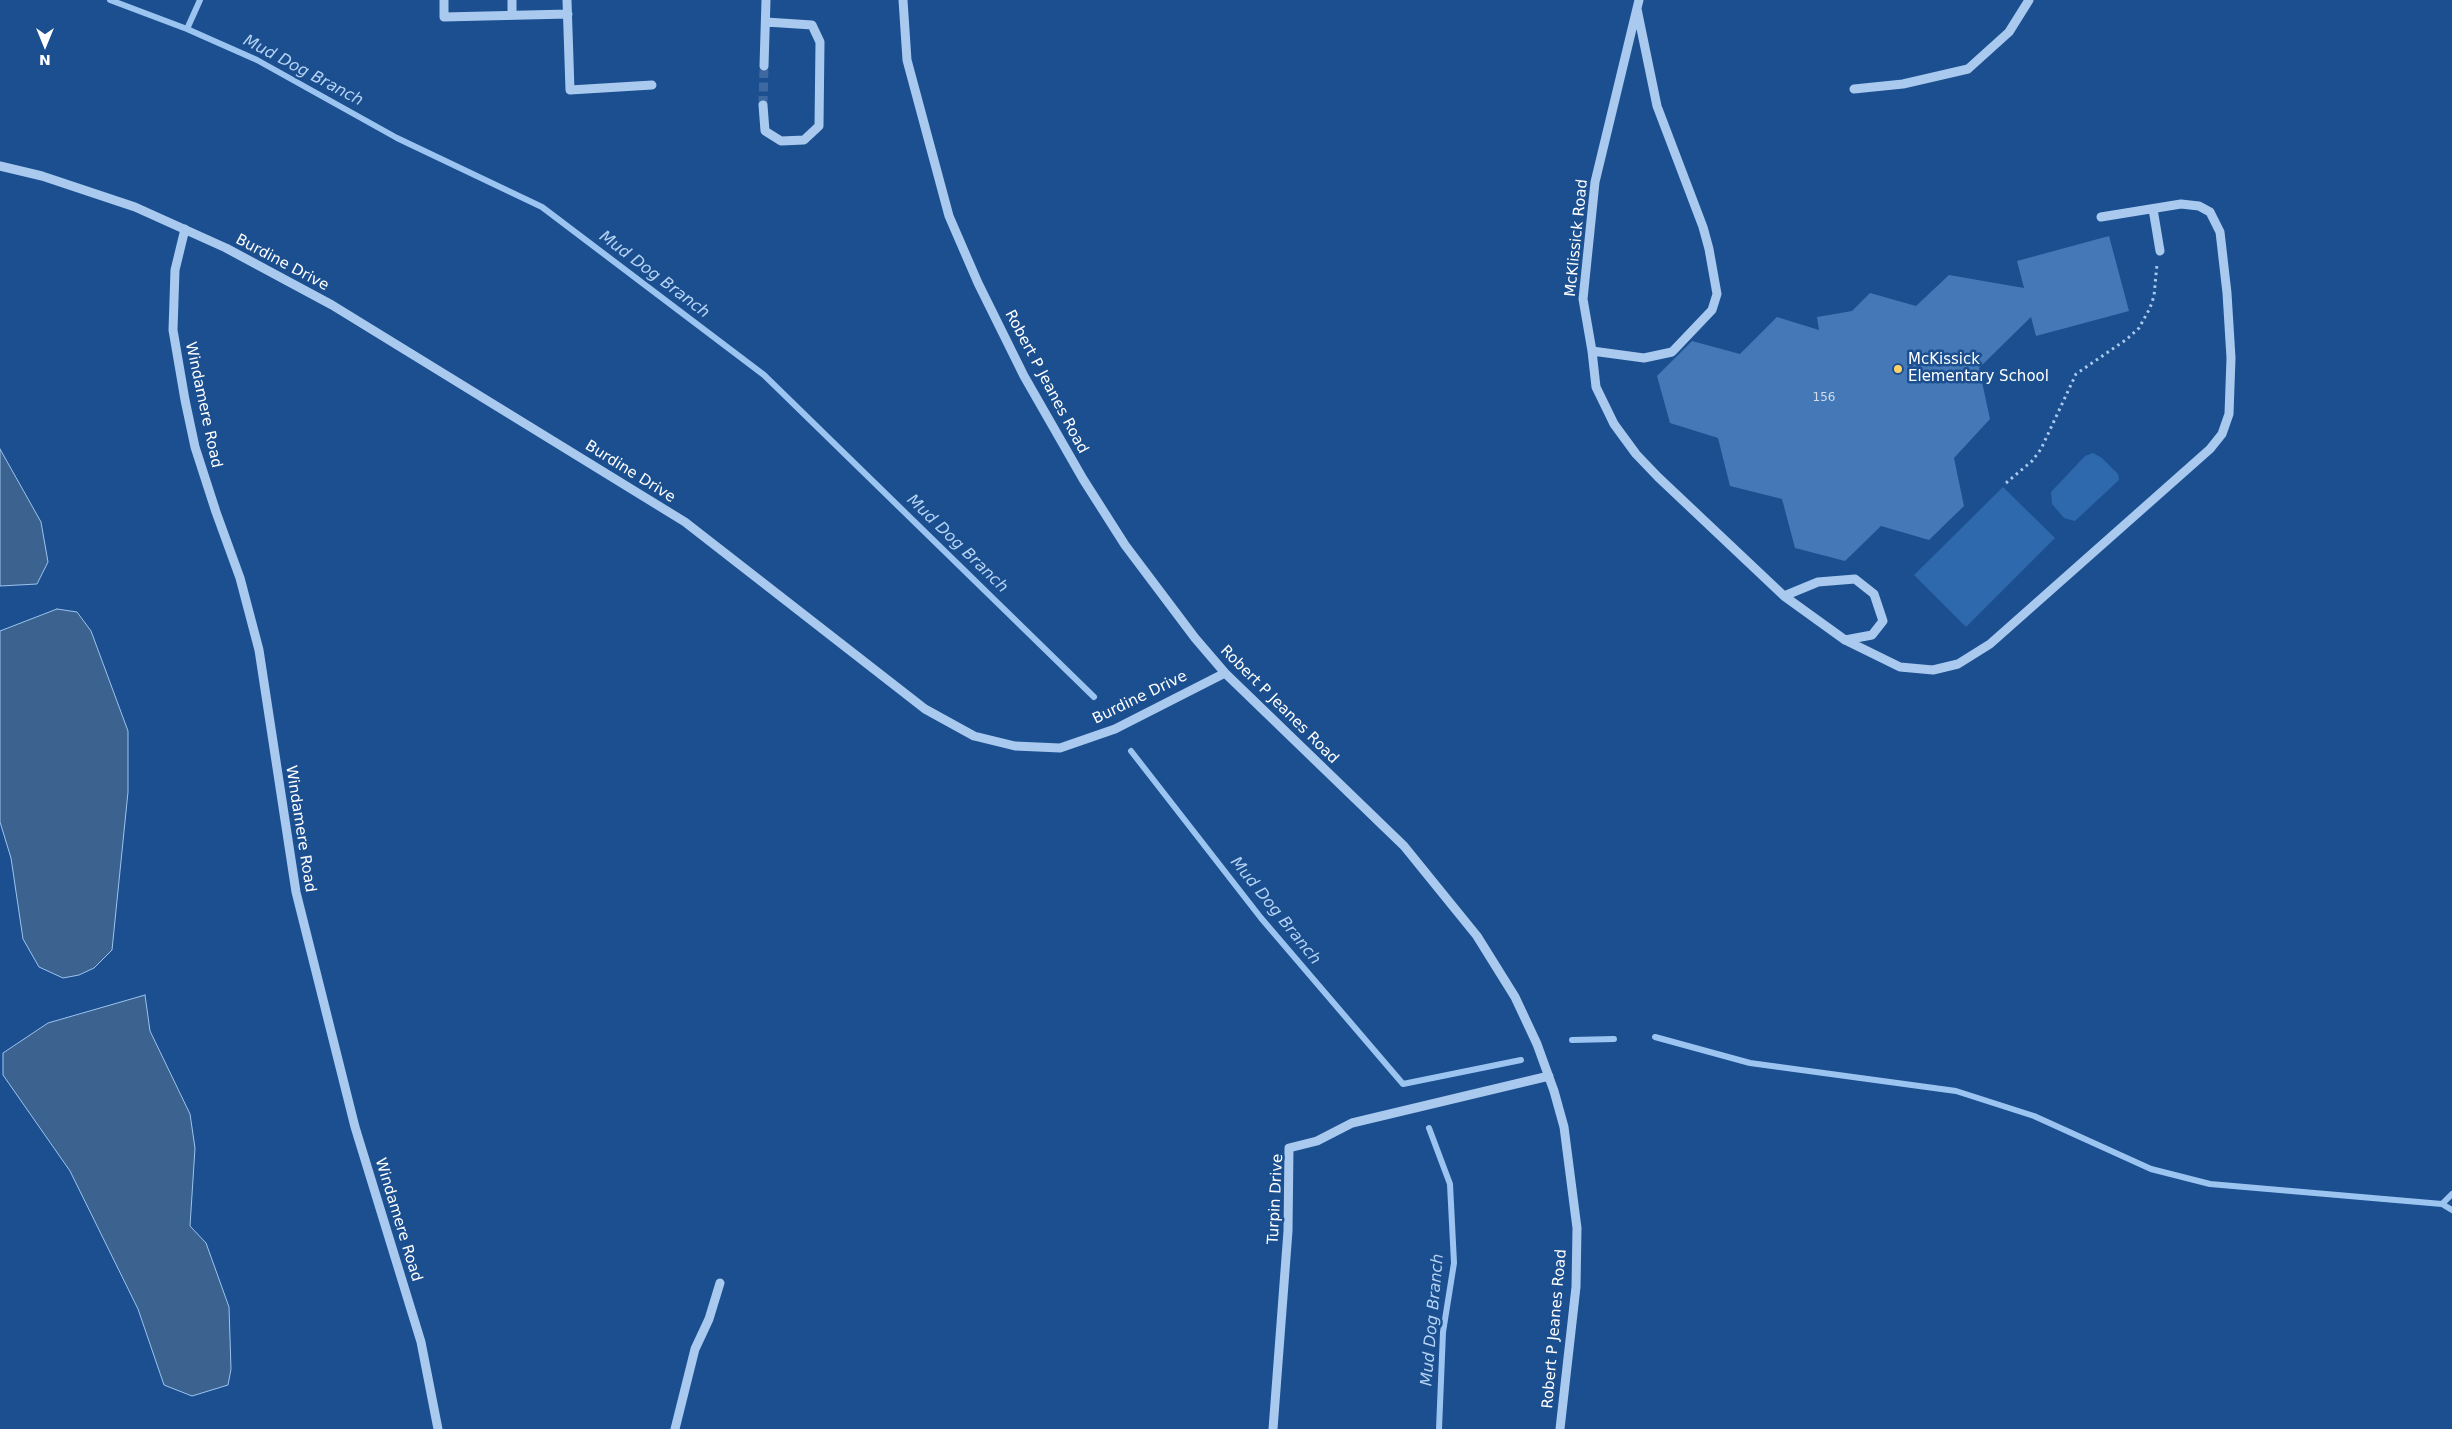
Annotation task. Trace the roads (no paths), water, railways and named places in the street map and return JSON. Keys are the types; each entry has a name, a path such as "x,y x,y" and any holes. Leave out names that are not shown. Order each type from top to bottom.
{"street":[{"path":"444,0 444,17 568,14"},
{"path":"512,0 512,15"},
{"path":"567,0 570,90 652,86"},
{"path":"764,66 766,0"},
{"name":"Robert P Jeanes Road","path":"903,0 907,60 949,216 978,283 1024,376 1109,520 1125,545 1195,638 1225,673 1404,846 1477,936 1515,997 1549,1076 1564,1127 1577,1228 1576,1286 1560,1429"},
{"path":"1854,89 1902,84 1968,68 2009,32 2029,0"},
{"name":"McKlissick Road","path":"1638,4 1657,106 1709,249 1716,294 1712,310 1672,352 1644,358 1592,351 1583,298 1595,182 1638,4"},
{"path":"763,105 765,131 781,141 804,140 819,126 820,42 812,25 766,22"},
{"name":"Burdine Drive","path":"0,166 42,176 126,204 226,248 332,305 685,522 925,709 974,736 1015,746 1060,748 1115,728 1225,673"},
{"path":"1592,351 1596,387 1614,424 1636,454 1784,596 1845,640 1900,667 1933,670 1958,664 1990,644 2210,449 2222,434 2229,414 2232,391 2227,292 2220,232 2210,212 2199,206 2181,204 2102,217"},
{"path":"2153,209 2160,251"},
{"name":"Windamere Road","path":"185,229 175,270 173,330 185,400 196,447 216,512 240,578 259,650 280,800 298,901 355,1127 421,1342 438,1429"},
{"path":"1784,596 1818,582 1855,579 1874,594 1882,621 1872,635 1845,640"},
{"name":"Turpin Drive","path":"1273,1429 1288,1231 1289,1148 1316,1141 1352,1123 1549,1076"},
{"path":"675,1429 695,1349 709,1320 720,1283"}],"waterway":[{"name":"Mud Dog Branch","path":"110,0 187,29 257,60 397,138 542,207 764,375 1094,697"},
{"path":"187,29 200,0"},
{"name":"Mud Dog Branch","path":"1131,751 1261,918 1403,1084 1521,1060"},
{"path":"1655,1037 1750,1063 1956,1091 2034,1116 2151,1169 2210,1184 2442,1204 2452,1210"},
{"path":"1572,1040 1614,1039"},
{"name":"Mud Dog Branch","path":"1429,1128 1450,1184 1454,1263 1443,1332 1439,1429"},
{"path":"2442,1204 2452,1194"}],"tunnel":[{"path":"763,105 764,66"}],"place":[{"name":"McKissick Elementary School","path":"1898,369"}]}
